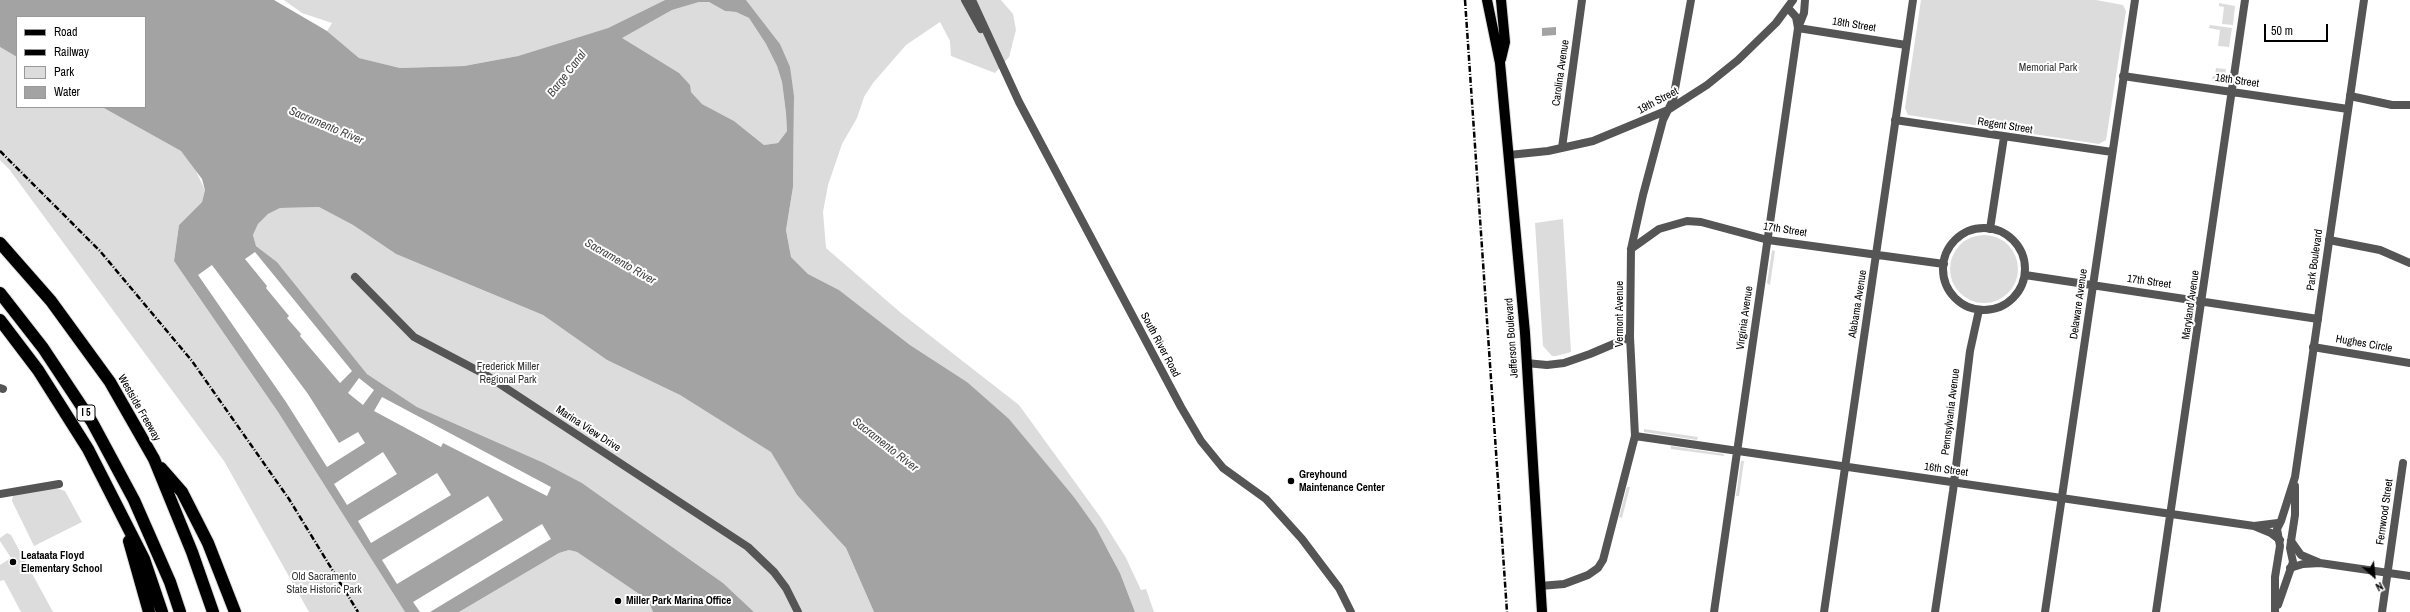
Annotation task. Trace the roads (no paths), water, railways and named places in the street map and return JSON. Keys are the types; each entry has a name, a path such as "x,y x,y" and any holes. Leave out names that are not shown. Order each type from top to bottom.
{"highway":[{"name":"Westside Freeway","path":"0,243 60,313 110,382 154,459 192,552 213,612"},
{"name":"I 5","path":"0,293 43,348 92,422 134,500 170,582 180,612"},
{"path":"0,320 38,370 76,430 144,560 162,612"},
{"path":"154,459 182,492 208,543 235,612"},
{"path":"126,526 133,560 149,612"}],"main road":[{"name":"Jefferson Boulevard","path":"1487,0 1500,63 1526,363 1542,612"},
{"name":"Jefferson Boulevard","path":"1500,63 1505,42 1501,0"}],"street":[{"name":"South River Road","path":"965,0 982,25"},
{"name":"South River Road","path":"972,0 982,25 1023,109 1181,407 1201,441 1223,468 1266,499 1302,539 1339,588 1351,612"},
{"name":"Carolina Avenue","path":"1562,148 1582,0"},
{"name":"Vermont Avenue","path":"1540,586 1564,584 1588,575 1598,568 1603,560 1634,436 1630,337 1632,249 1643,195 1668,110 1673,100 1691,0"},
{"path":"1793,0 1788,8 1796,17 1798,28"},
{"name":"Virginia Avenue","path":"1714,612 1736,449 1768,240 1798,28 1804,13 1805,0"},
{"name":"Alabama Avenue","path":"1824,612 1913,0"},
{"name":"Delaware Avenue","path":"2046,612 2135,0"},
{"name":"Maryland Avenue","path":"2156,612 2245,0"},
{"name":"Park Boulevard","path":"2280,522 2295,477 2364,0"},
{"name":"19th Street","path":"1508,155 1562,148 1611,135 1668,110 1707,85 1733,64 1763,36 1788,8"},
{"name":"18th Street","path":"1798,28 1906,44"},
{"name":"18th Street","path":"2124,76 2348,109"},
{"path":"2350,96 2392,105 2410,105"},
{"name":"Regent Street","path":"1895,120 2112,152"},
{"path":"1990,229 2004,137"},
{"name":"17th Street","path":"1632,249 1655,231 1671,224 1687,221 1701,222 1768,240 1944,264"},
{"path":"1990,229 2003,233 2014,242 2022,254 2025,275 2017,294 2006,304 1993,309 1979,310 1959,302 1950,291 1944,278 1944,264 1948,250 1957,239 1969,232 1990,229"},
{"path":"2329,240 2380,250 2410,263"},
{"name":"17th Street","path":"2025,275 2093,286 2202,300 2318,319"},
{"name":"Marina View Drive","path":"355,277 414,337 486,375 748,547 774,572 786,588 798,612"},
{"name":"Pennsylvania Avenue","path":"1935,612 1954,483 1970,351 1979,310"},
{"path":"1526,363 1547,365 1564,363 1630,337"},
{"name":"Hughes Circle","path":"2313,347 2410,363"},
{"name":"16th Street","path":"1634,436 1736,449 1845,467 2254,526"},
{"name":"Fernwood Street","path":"2382,612 2403,463"},
{"path":"2275,612 2293,558 2291,541 2293,529 2295,477"},
{"path":"0,494 59,484"},
{"path":"2254,526 2289,521 2293,529"},
{"path":"2275,612 2275,577 2280,540 2277,529 2280,522"},
{"path":"2254,526 2271,532 2280,540"},
{"path":"2291,541 2301,555 2320,563"},
{"path":"2278,559 2280,564 2290,568 2303,564 2320,563 2410,576"}],"water":[{"path":"0,0 274,0 327,31 359,58 400,68 464,66 518,56 608,28 665,0 746,0 780,44 790,67 794,96 793,187 786,230 791,257 808,274 839,290 910,345 967,382 1009,419 1074,497 1096,528 1120,573 1135,612 874,612 846,548 797,495 771,452 680,395 607,360 543,315 396,254 353,225 319,207 280,208 268,214 258,224 253,235 256,246 277,262 367,374 417,407 544,463 582,483 723,583 754,612 653,612 648,600 577,552 569,550 559,553 459,612 405,612 278,412 174,261 179,225 202,202 205,190 202,179 181,151 104,108 146,108 146,16 16,16 16,56 0,47","holes":["699,2 709,2 725,11 736,12 749,18 766,44 777,66 782,82 787,131 778,143 764,145 734,121 702,104 691,92 690,85 679,73 622,38 672,10"]},
{"path":"1556,27 1556,35 1542,36 1542,28"}],"railway":[{"path":"1465,0 1507,612"},
{"path":"0,151 100,251 192,361 289,499 358,612"}],"place":[{"name":"Greyhound Maintenance Center","path":"1291,481"},
{"name":"Leataata Floyd Elementary School","path":"13,562"},
{"name":"Miller Park Marina Office","path":"618,601"}],"park label":[{"name":"Memorial Park","path":"2048,68"},
{"name":"Frederick Miller Regional Park","path":"508,373"},
{"name":"Old Sacramento State Historic Park","path":"324,583"}],"water label":[{"name":"Barge Canal","path":"567,74"},
{"name":"Sacramento River","path":"326,126"},
{"name":"Sacramento River","path":"620,262"},
{"name":"Sacramento River","path":"885,445"}]}
